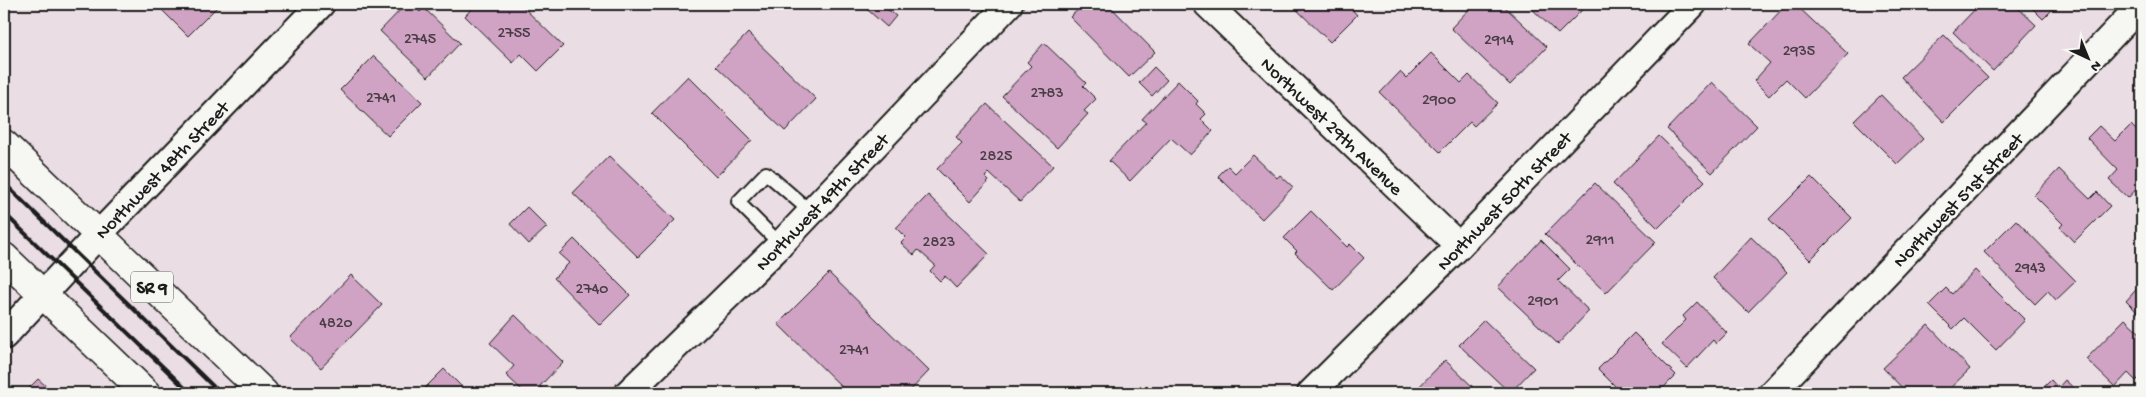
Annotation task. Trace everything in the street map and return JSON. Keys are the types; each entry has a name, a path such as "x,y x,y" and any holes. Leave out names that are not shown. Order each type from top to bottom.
{"main road":[{"name":"SR 9","path":"4,144 264,393"},
{"path":"4,257 146,393"}],"street":[{"name":"Northwest 48th Street","path":"4,336 98,235 320,4"},
{"name":"Northwest 49th Street","path":"628,393 780,244 1009,4"},
{"name":"Northwest 29th Avenue","path":"1207,4 1459,246"},
{"name":"Northwest 50th Street","path":"1311,393 1459,246 1693,4"},
{"name":"Northwest 51st Street","path":"1772,393 2142,4"}],"lane":[{"path":"780,244 738,202 766,172 811,212"}],"building":[{"path":"156,4 220,4 188,36"},
{"path":"406,4 412,4 420,12 424,8 460,43 428,77 380,31"},
{"path":"476,4 520,4 563,46 538,71 521,54 513,63 465,16"},
{"path":"861,4 881,4 896,16 887,27"},
{"path":"1084,4 1108,4 1155,52 1129,77 1070,17"},
{"path":"1291,4 1347,4 1357,15 1330,42"},
{"path":"1474,4 1502,4 1547,47 1510,85 1451,28"},
{"path":"1527,4 1588,4 1558,34"},
{"path":"1787,4 1795,4 1848,54 1805,98 1786,79 1769,96 1754,81 1770,63 1749,44"},
{"path":"1980,4 2014,4 2036,25 1993,71 1953,32"},
{"path":"2028,4 2058,4 2043,19"},
{"path":"748,33 816,99 785,131 716,66"},
{"path":"1944,35 1988,78 1944,122 1901,77"},
{"path":"1044,43 1086,83 1083,86 1096,99 1084,111 1088,114 1057,148 1002,96 1031,66 1027,62"},
{"path":"1431,53 1461,83 1469,75 1498,103 1474,126 1470,122 1440,152 1380,93 1400,72 1406,78"},
{"path":"374,56 422,102 388,136 340,90"},
{"path":"1154,67 1167,80 1152,96 1139,83"},
{"path":"688,76 752,140 716,177 652,113"},
{"path":"1178,81 1198,101 1196,104 1206,114 1201,119 1213,131 1190,155 1171,138 1130,181 1109,161 1146,122 1142,119"},
{"path":"1712,82 1757,126 1712,173 1667,129"},
{"path":"1881,95 1923,139 1897,164 1854,121"},
{"path":"987,104 1053,166 1020,202 989,173 985,177 989,181 970,202 937,169 962,143 956,137"},
{"path":"2131,125 2142,136 2142,183 2128,198 2109,180 2118,170 2087,138 2099,126 2115,141"},
{"path":"1659,136 1705,181 1658,228 1613,184"},
{"path":"1253,155 1277,178 1280,175 1293,187 1262,219 1218,176 1228,166 1235,173"},
{"path":"609,156 675,220 638,257 573,193"},
{"path":"2059,169 2090,199 2097,192 2110,206 2074,242 2060,227 2063,224 2034,195"},
{"path":"1811,177 1852,218 1810,260 1769,219"},
{"path":"1595,183 1656,242 1606,293 1545,234"},
{"path":"928,195 989,254 956,288 945,276 940,281 930,271 935,265 918,250 914,255 901,243 906,238 896,228"},
{"path":"527,207 547,227 529,244 510,224"},
{"path":"1311,211 1347,247 1350,244 1364,258 1333,290 1295,253 1297,251 1284,238"},
{"path":"2016,220 2076,281 2056,300 2048,291 2035,304 1984,252"},
{"path":"1751,237 1787,272 1748,312 1713,278"},
{"path":"574,239 630,295 600,325 554,278 569,263 559,254"},
{"path":"1541,240 1570,269 1558,281 1589,311 1558,344 1498,287"},
{"path":"1975,270 2025,320 1996,350 1964,318 1953,329 1929,305 1946,288 1952,294"},
{"path":"829,273 929,371 908,393 848,393 778,324"},
{"path":"351,275 382,305 321,368 290,338"},
{"path":"2142,283 2142,317 2126,301"},
{"path":"1697,302 1727,333 1716,344 1713,340 1687,368 1662,344 1686,320 1683,316"},
{"path":"515,315 563,362 540,386 545,391 543,393 525,393 506,375 514,366 490,343"},
{"path":"2125,319 2142,335 2142,375 2136,381 2128,373 2115,387 2086,359"},
{"path":"1484,320 1534,368 1510,393 1459,345"},
{"path":"1928,325 1970,369 1945,393 1907,393 1883,368"},
{"path":"1634,333 1676,375 1661,390 1664,393 1622,393 1598,369"},
{"path":"1445,360 1479,393 1413,393"},
{"path":"444,369 468,393 420,393"},
{"path":"38,379 54,393 24,393"},
{"path":"2051,380 2058,388 2065,380 2079,393 2038,393"}],"railway":[{"path":"4,183 220,393"},
{"path":"4,213 190,393"}]}
